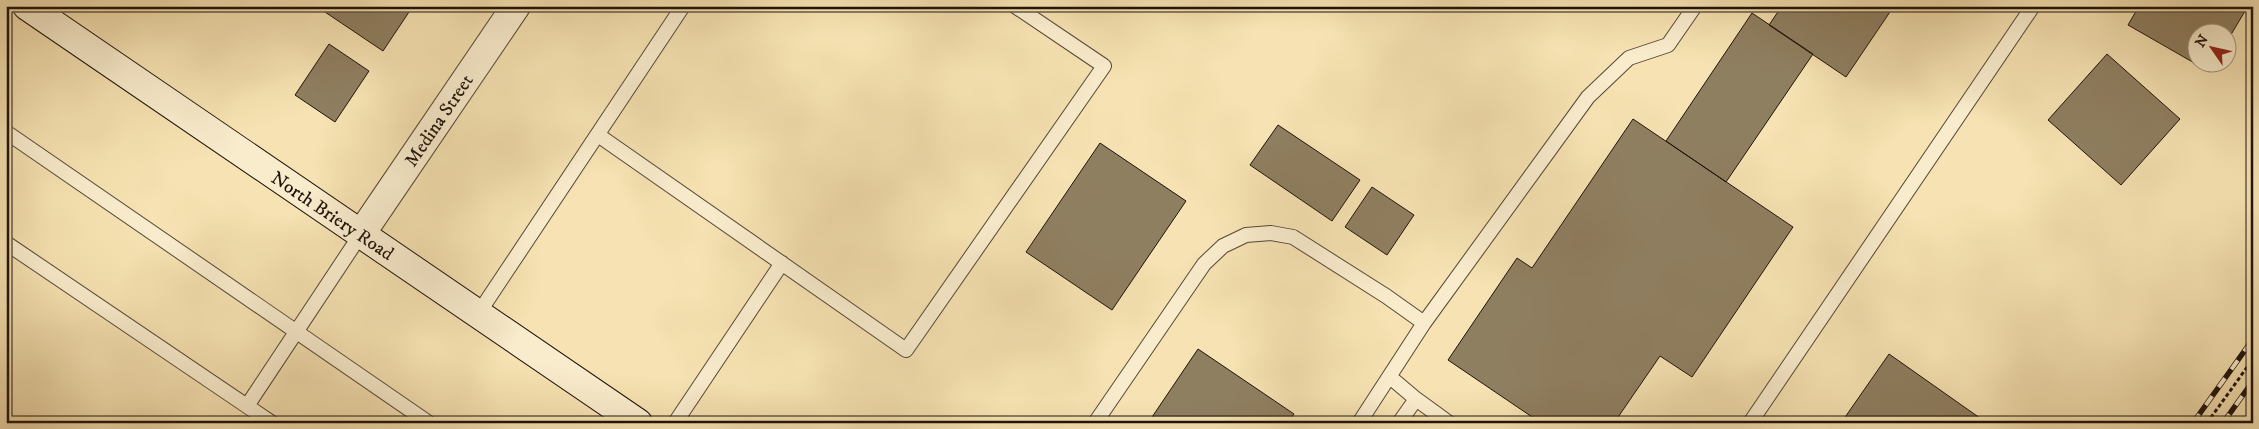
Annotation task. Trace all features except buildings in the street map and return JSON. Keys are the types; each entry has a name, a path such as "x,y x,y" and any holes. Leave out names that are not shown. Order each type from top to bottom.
{"street":[{"name":"Medina Street","path":"362,234 516,6"},
{"name":"North Briery Road","path":"36,9 638,423"}],"lane":[{"path":"478,314 683,6"},
{"path":"598,135 906,350 1104,66 1016,6"},
{"path":"1359,423 1424,323 1588,97 1629,58 1668,45 1695,6"},
{"path":"1750,423 2033,6"},
{"path":"6,132 429,423"},
{"path":"1095,423 1204,264 1224,246 1246,235 1271,233 1293,237 1386,296 1424,323"},
{"path":"247,406 362,234"},
{"path":"6,244 272,423"},
{"path":"675,423 782,264"},
{"path":"1390,377 1449,423"},
{"path":"1399,423 1416,399"}],"path":[{"path":"2207,423 2253,359"}],"railway":[{"path":"2193,423 2253,339"},
{"path":"2223,423 2253,381"}]}
